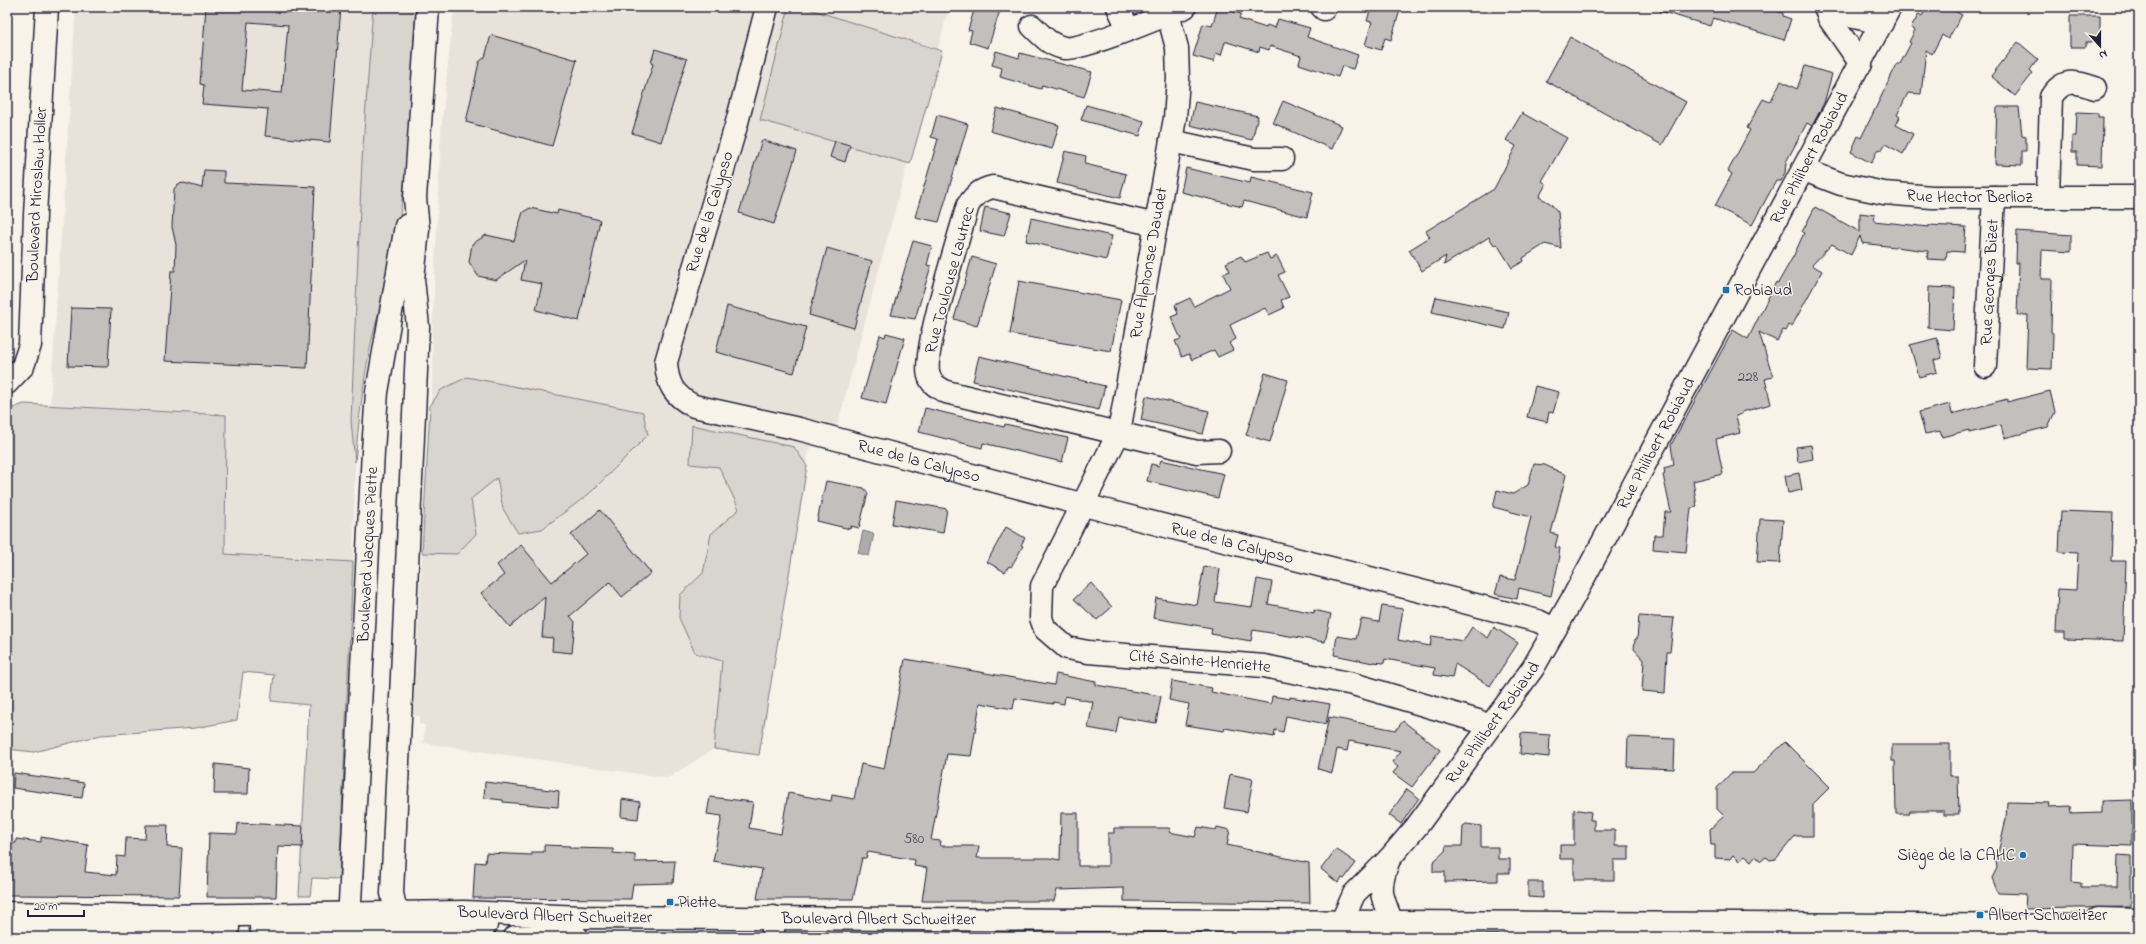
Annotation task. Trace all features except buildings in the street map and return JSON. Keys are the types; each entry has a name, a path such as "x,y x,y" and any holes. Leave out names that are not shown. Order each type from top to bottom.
{"street":[{"name":"Boulevard Miroslaw Holler","path":"10,380 23,366 30,345 35,215 47,7"},
{"name":"Boulevard Jacques Piette","path":"395,914 392,882 418,327 413,279 418,229 415,198 428,7"},
{"name":"Rue de la Calypso","path":"767,7 736,126 666,362 667,376 681,399 694,406 799,429 1538,621 1554,629"},
{"path":"1118,7 1128,29"},
{"path":"1825,7 1829,18 1861,64"},
{"path":"1839,7 1854,17 1886,15"},
{"name":"Rue Alphonse Daudet","path":"1084,504 1119,432 1176,108 1178,56 1177,11"},
{"path":"1032,26 1052,44 1066,49 1085,46 1177,11"},
{"name":"Rue Philibert Robiaud","path":"1345,926 1354,894 1389,859 1416,826 1533,668 1574,596 1886,15"},
{"path":"2048,197 2051,97 2056,89 2065,84 2078,82 2095,88"},
{"path":"1171,141 1254,159 1282,159"},
{"name":"Rue Hector Berlioz","path":"1804,170 1841,184 1884,192 1932,197 2139,197"},
{"name":"Rue Toulouse Lautrec","path":"1156,225 993,187 983,189 974,195 968,206 936,319 928,364 928,374 933,384 946,392 1119,432 1197,452 1219,451"},
{"name":"Rue Georges Bizet","path":"1985,366 1994,197"},
{"name":"Boulevard Jacques Piette","path":"356,928 373,451 377,392 400,253 406,226 415,198"},
{"name":"Cité Sainte-Henriette","path":"1084,504 1063,541 1042,586 1040,618 1045,629 1067,648 1088,652 1264,666 1353,684 1478,721 1489,727"},
{"name":"Rue Philibert Robiaud","path":"1389,859 1380,882 1383,901 1391,930"},
{"name":"Boulevard Albert Schweitzer","path":"7,913 155,916 211,914 356,928 395,914 464,912 773,927 1345,926 1391,930 1557,929 1852,931 2104,926 2139,933"},
{"path":"395,914 398,923 412,934"},
{"path":"187,934 201,928 302,929 329,934 338,919 356,928 412,934 534,921 556,916"},
{"name":"Boulevard Albert Schweitzer","path":"2066,926 2074,919 2139,920"},
{"path":"1279,937 1286,928 1336,928 1345,926"},
{"path":"1313,937 1316,931 1345,926"},
{"path":"7,932 187,934 215,937"},
{"name":"Boulevard Albert Schweitzer","path":"515,937 577,937"}],"shaded area":[{"path":"76,7 373,7 362,160 351,421 355,462 353,562 225,554 226,415 50,405"},
{"path":"373,7 416,7 407,156 400,216 393,257 366,369 355,462 351,421 362,160"},
{"path":"454,7 949,7 838,423 809,449 759,755 714,749 668,778 423,743 425,725 419,724 420,716 413,715 433,370 432,334 441,131"},
{"path":"789,7 803,7 942,51 910,164 760,120"},
{"path":"467,377 643,412 648,435 589,494 542,529 518,533 503,509 497,478 471,499 476,534 457,554 422,553 430,406 441,390"},
{"path":"24,404 226,415 225,554 353,562 339,879 312,878 310,896 299,896 309,705 271,701 274,675 243,672 237,720 195,728 101,735 34,752 7,749 7,410"},
{"path":"692,425 794,447 807,466 759,755 714,749 722,661 695,653 679,618 680,595 703,573 711,534 739,509 719,467 690,464"},
{"path":"863,531 874,534 869,556 858,553"}],"place":[{"name":"Robiaud","path":"1726,290"},
{"name":"Siège de la CAHC","path":"2023,855"},
{"name":"Piette","path":"670,902"},
{"name":"Albert Schweitzer","path":"1980,915"}]}
